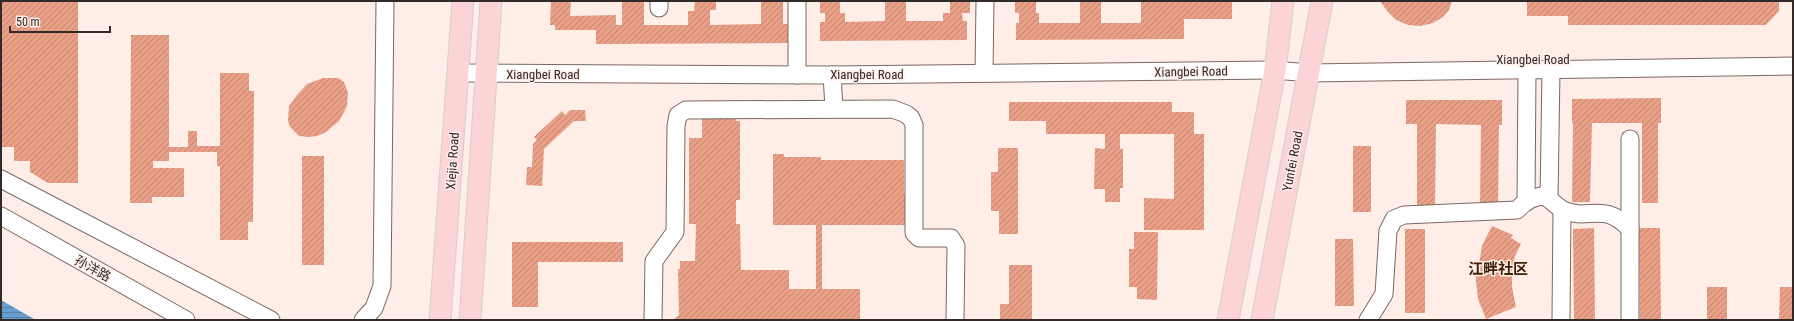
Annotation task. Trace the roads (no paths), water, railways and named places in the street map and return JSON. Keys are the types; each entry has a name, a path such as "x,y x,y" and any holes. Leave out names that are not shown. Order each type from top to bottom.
{"main road":[{"name":"Xiejia Road","path":"440,320 463,1"},
{"path":"470,320 491,1"},
{"path":"1228,320 1275,70 1284,1"},
{"name":"Yunfei Road","path":"1262,320 1322,1"}],"street":[{"path":"363,320 374,308 382,286 385,1"},
{"path":"797,1 797,74"},
{"path":"984,73 985,1"},
{"name":"Xiangbei Road","path":"458,73 832,75 1275,70 1310,67 1793,57"},
{"name":"Xiangbei Road","path":"1310,67 1551,70 1793,66"},
{"path":"1526,202 1527,70"},
{"path":"1551,70 1561,320"},
{"path":"832,75 834,108"},
{"path":"653,320 654,261 675,232 676,126 678,114 686,110 834,108 893,109 906,114 911,118 914,125 914,233 920,238 951,238 956,246 955,320"},
{"path":"1630,139 1630,320"},
{"path":"1,179 271,320"},
{"path":"1368,320 1384,294 1388,231 1394,219 1404,215 1517,210 1526,202 1537,196 1546,196 1556,204 1577,213 1604,212 1620,219 1630,229"},
{"name":"孙洋路","path":"1,216 186,320"}],"water":[{"path":"1,300 34,319 35,320 1,320"}],"district":[{"name":"江畔社区","path":"1498,269"}]}
